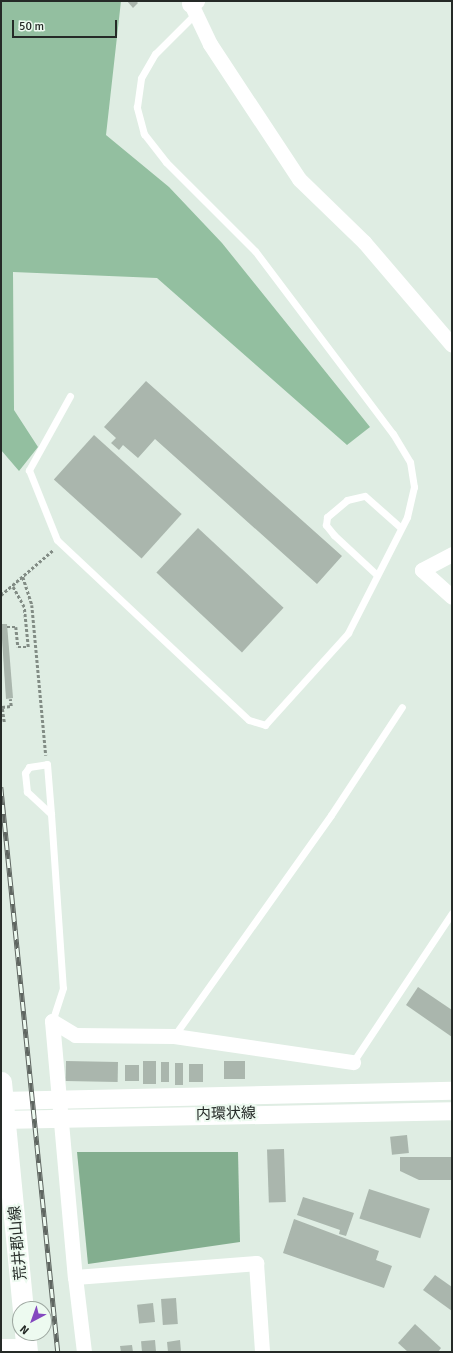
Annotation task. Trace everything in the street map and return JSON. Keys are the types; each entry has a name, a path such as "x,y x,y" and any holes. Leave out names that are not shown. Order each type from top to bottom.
{"main road":[{"name":"荒井郡山線","path":"1,1082 5,1144 22,1301"}],"street":[{"path":"194,6 210,44 299,179 364,242 452,345"},
{"path":"452,554 422,570 452,596"},
{"path":"52,1021 75,1035 174,1036 353,1062"},
{"path":"52,1021 75,1277 84,1352"},
{"path":"1,1101 452,1091"},
{"name":"内環状線","path":"1,1120 281,1113 452,1111"},
{"path":"75,1277 256,1263 262,1352"},
{"path":"1,1346 26,1344"}],"lane":[{"path":"70,396 29,470 59,544 249,720 260,725 272,719 342,643 402,528 414,487 404,449 255,251 166,162 144,134 137,107 141,78 155,54 194,6"},
{"path":"377,575 334,535 326,525 327,517 347,500 365,496 402,528"},
{"path":"174,1036 330,815 402,707"},
{"path":"51,814 27,792 25,773 29,767 47,764 51,814 64,988 52,1021"},
{"path":"353,1062 452,913"}],"path":[{"path":"1,595 13,587 59,544"},
{"path":"24,577 32,605 47,764"},
{"path":"7,627 16,627 18,647 28,647 24,606 13,587"},
{"path":"4,722 2,707 11,706 10,699"}],"shaded area":[{"path":"1,1 121,1 106,135 169,187 222,243 370,427 347,445 157,278 13,272 14,410 38,447 19,471 1,450"},
{"path":"77,1152 238,1152 240,1242 88,1264"}],"building":[{"path":"127,1 136,1 138,3 133,8"},
{"path":"146,381 342,556 317,584 155,439 138,458 123,445 119,450 111,443 116,438 104,427"},
{"path":"94,435 182,514 142,559 54,480"},
{"path":"198,528 284,608 242,652 156,573"},
{"path":"1,624 7,624 13,698 6,699"},
{"path":"418,987 452,1010 452,1037 406,1005"},
{"path":"66,1061 118,1062 118,1082 66,1081"},
{"path":"143,1061 156,1061 156,1084 143,1084"},
{"path":"224,1061 245,1061 245,1079 224,1079"},
{"path":"161,1062 169,1062 169,1082 161,1082"},
{"path":"175,1063 183,1063 183,1085 175,1085"},
{"path":"189,1064 203,1064 203,1082 189,1082"},
{"path":"125,1065 139,1065 139,1081 125,1081"},
{"path":"407,1135 409,1153 392,1155 390,1137"},
{"path":"284,1149 286,1202 269,1203 267,1150"},
{"path":"400,1157 452,1157 452,1180 419,1180 400,1171"},
{"path":"369,1189 430,1209 420,1238 359,1218"},
{"path":"303,1197 354,1213 346,1236 339,1234 340,1230 297,1215"},
{"path":"294,1219 379,1251 376,1260 392,1266 384,1288 283,1253"},
{"path":"435,1275 452,1287 452,1311 423,1290"},
{"path":"176,1298 178,1324 163,1325 161,1299"},
{"path":"153,1303 155,1322 139,1324 137,1305"},
{"path":"415,1324 441,1348 438,1352 408,1352 398,1343"},
{"path":"155,1340 156,1352 142,1352 141,1341"},
{"path":"180,1340 181,1352 168,1352 167,1342"},
{"path":"132,1345 133,1352 121,1352 120,1346"}],"railway":[{"path":"1,787 58,1352"}]}
